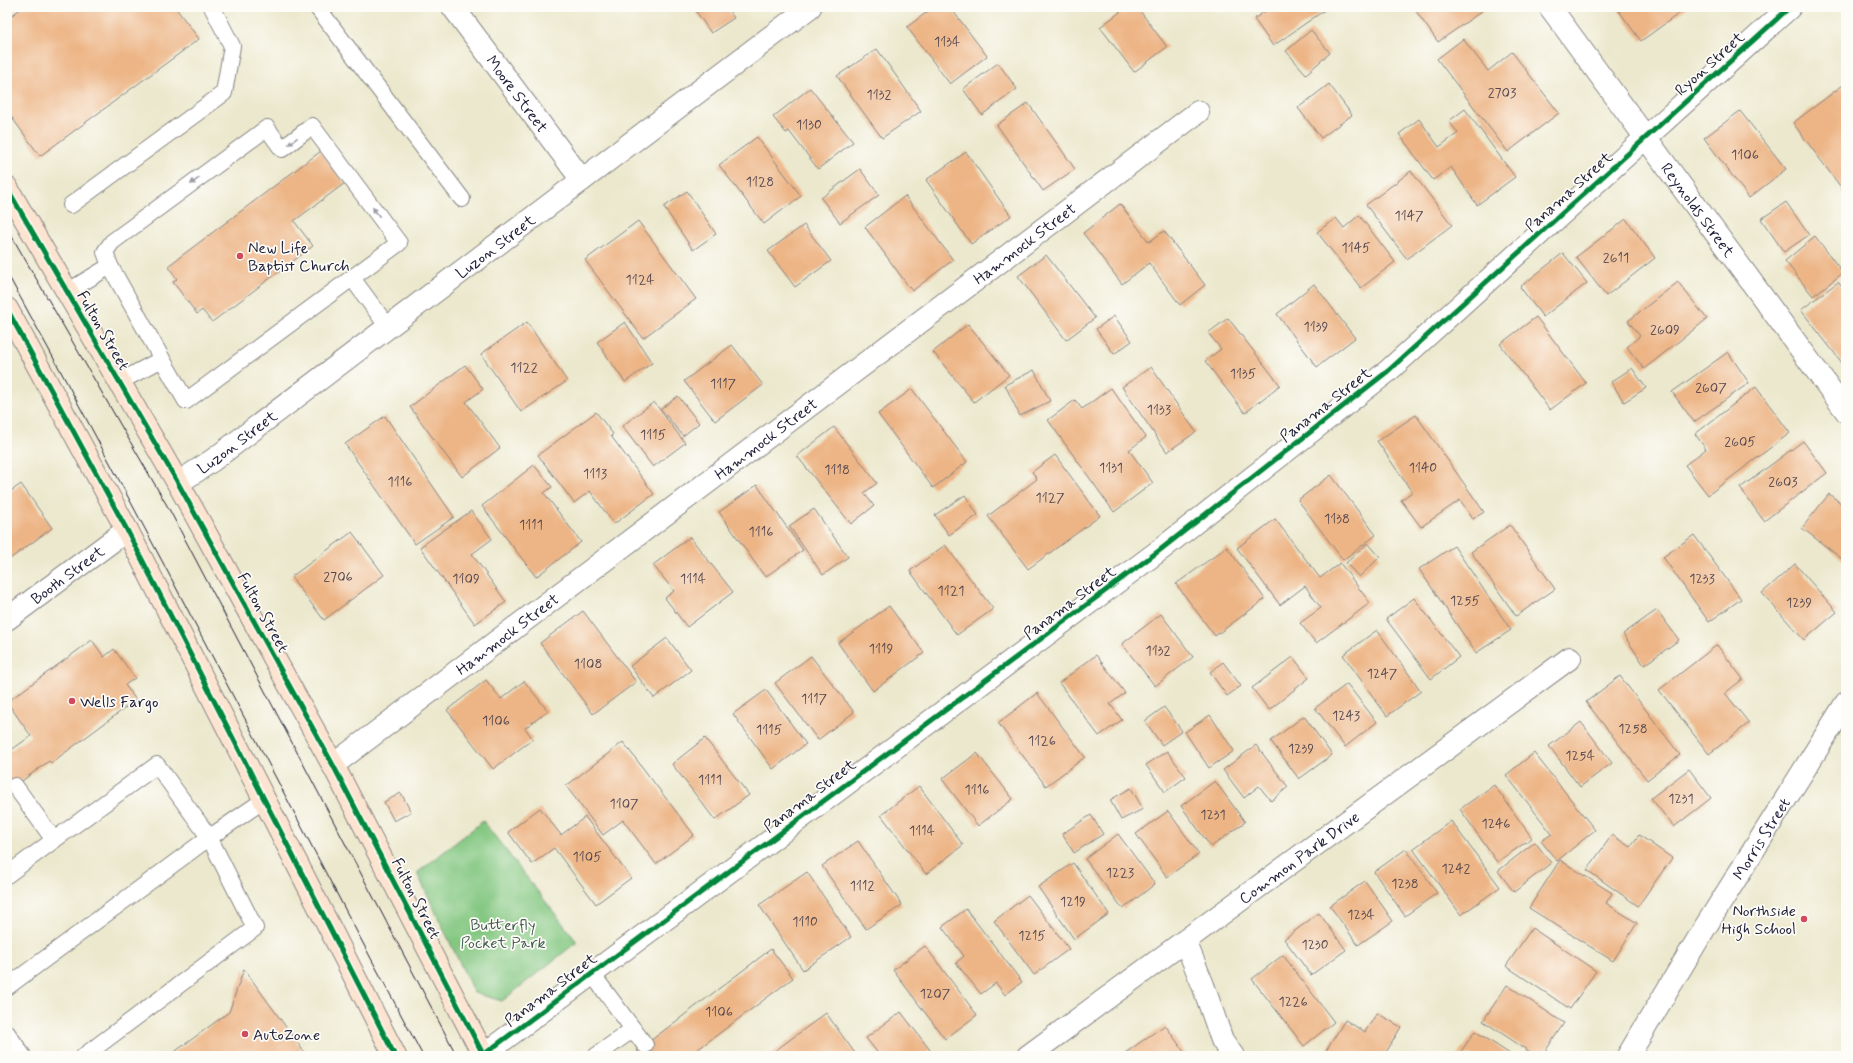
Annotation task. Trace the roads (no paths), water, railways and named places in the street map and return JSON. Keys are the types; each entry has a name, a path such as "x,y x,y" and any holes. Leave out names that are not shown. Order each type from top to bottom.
{"main road":[{"name":"Fulton Street","path":"7,188 178,483 334,765 484,1056"},
{"path":"7,309 127,530 395,1056"}],"street":[{"name":"Moore Street","path":"454,7 582,180"},
{"name":"Luzon Street","path":"178,483 213,460 810,7"},
{"name":"Reynolds Street","path":"1550,7 1846,411"},
{"name":"Ryon Street","path":"1646,138 1790,7"},
{"name":"Hammock Street","path":"334,765 1198,112"},
{"name":"Panama Street","path":"484,1056 1160,550 1388,371 1646,138"},
{"name":"Booth Street","path":"7,619 127,530"},
{"name":"Common Park Drive","path":"1028,1056 1570,658"},
{"name":"Morris Street","path":"1628,1056 1704,930 1846,703"},
{"path":"1185,941 1203,985 1222,1040 1232,1056"}],"lane":[{"path":"71,205 224,93 232,46 212,7"},
{"path":"317,7 462,199"},
{"path":"312,126 399,243 352,278 186,401 110,266 105,252 112,242 267,128 282,149 312,126"},
{"path":"67,292 110,266"},
{"path":"352,278 388,327"},
{"path":"119,382 162,359"},
{"path":"7,875 157,765 210,837 255,928 84,1056"},
{"path":"15,786 54,840"},
{"path":"7,987 210,837 264,800"},
{"path":"592,974 645,1045"},
{"path":"596,1056 633,1029"},
{"path":"7,1033 23,1056"}],"tram line":[{"path":"7,228 169,509 457,1056"},
{"path":"7,273 113,468 423,1056"}],"place":[{"name":"New Life Baptist Church","path":"240,256"},
{"name":"Wells Fargo","path":"72,701"},
{"name":"Northside High School","path":"1804,919"},
{"name":"AutoZone","path":"245,1034"}],"park label":[{"name":"Butterfly Pocket Park","path":"503,933"}]}
